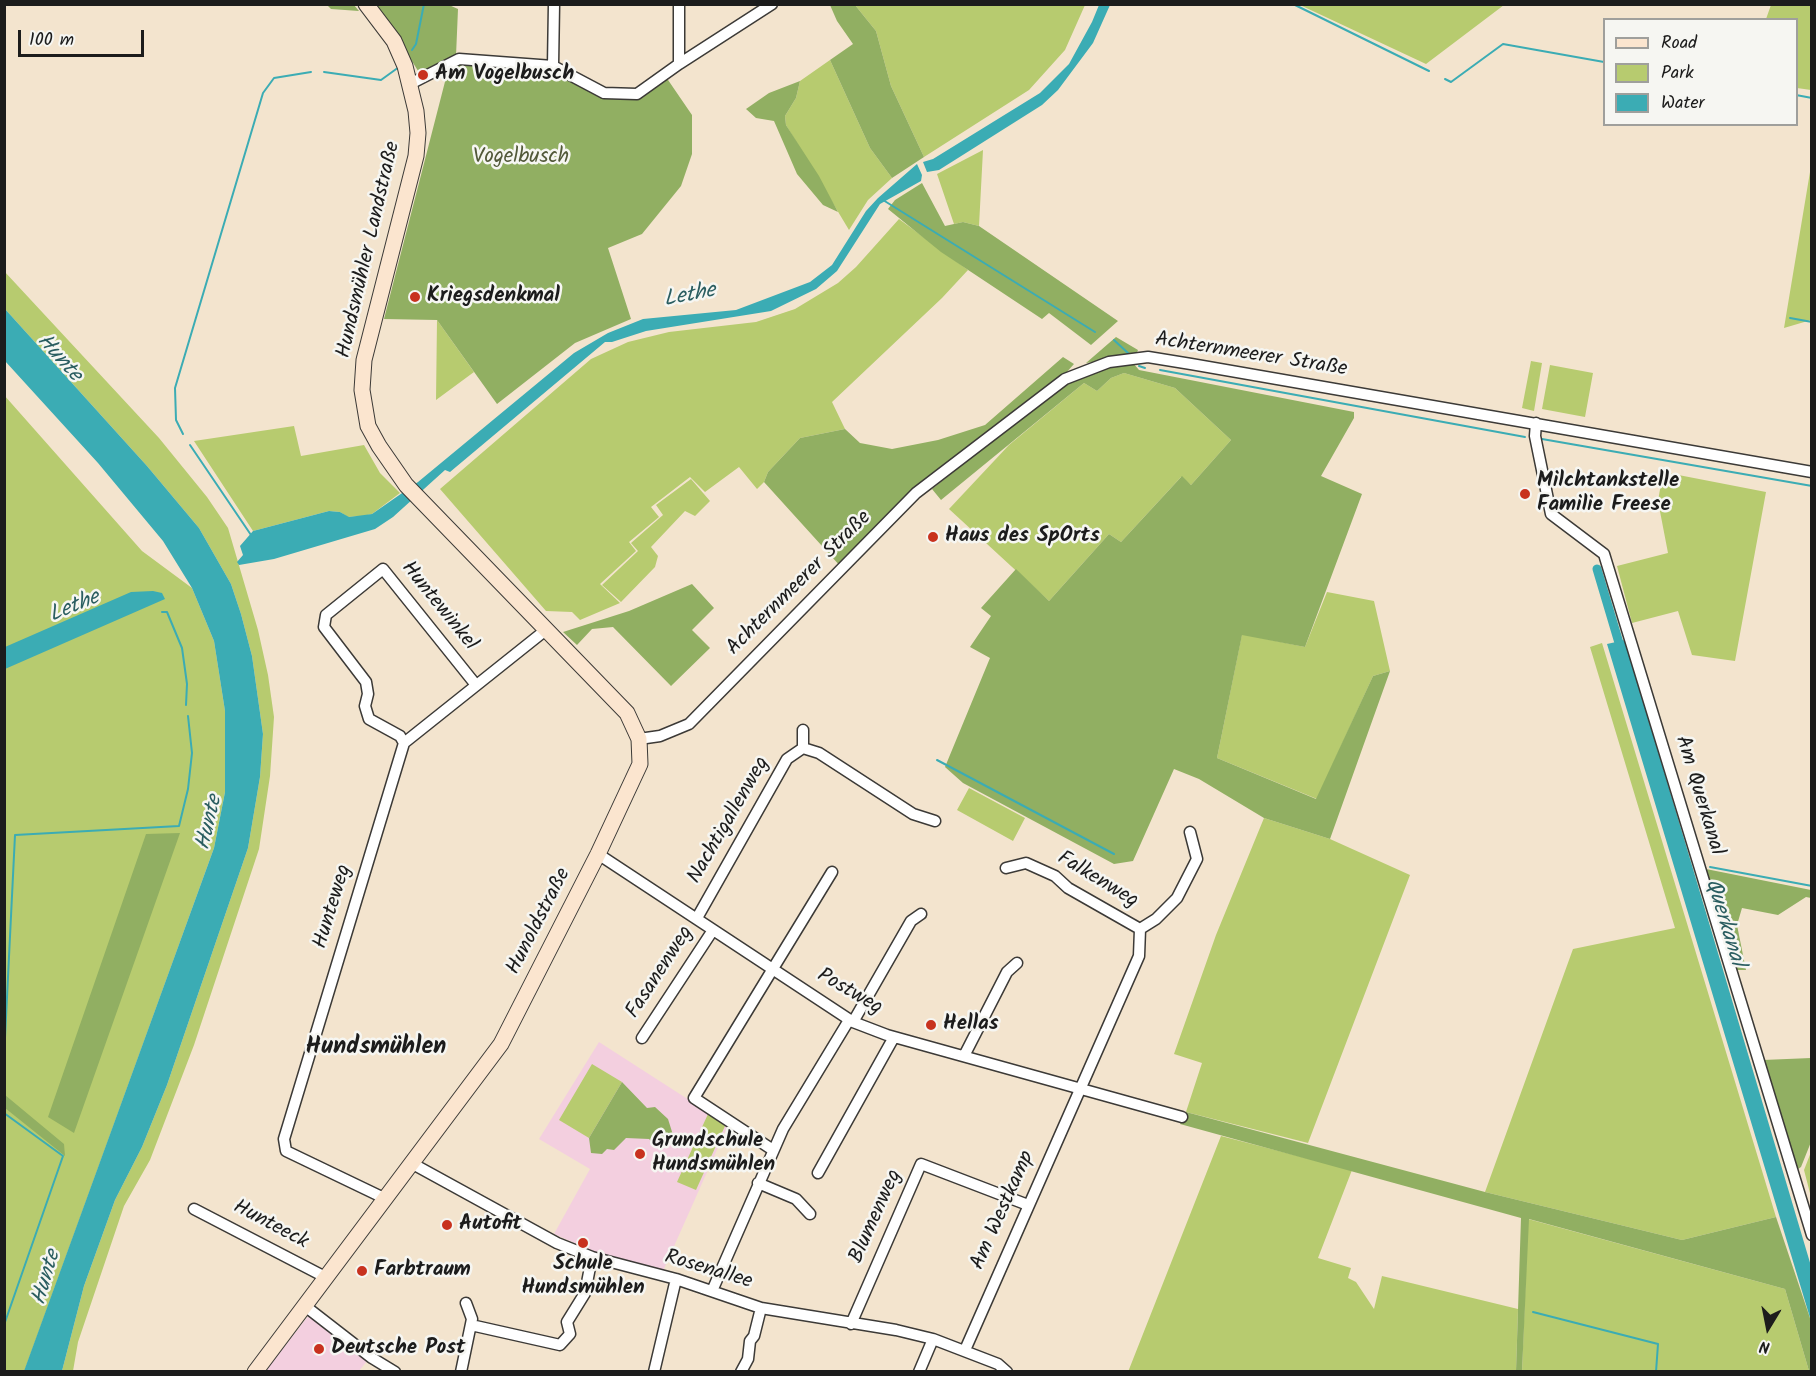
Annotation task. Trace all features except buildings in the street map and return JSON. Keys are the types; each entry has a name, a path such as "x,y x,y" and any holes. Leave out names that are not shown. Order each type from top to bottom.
{"street":[{"name":"Hundsmühler Landstraße","path":"366,4 394,41 410,84 418,133 416,156 369,335 362,390 368,426 406,485 421,500"},
{"path":"553,66 554,4"},
{"path":"679,4 679,64"},
{"path":"410,84 459,59 553,66 604,93 637,94 772,4"},
{"name":"Achternmeerer Straße","path":"639,739 660,736 689,724 916,493 1074,374 1108,362 1148,357 1812,472"},
{"name":"Am Querkanal","path":"1536,423 1535,435 1551,514 1604,555 1812,1235"},
{"name":"Hunoldstraße","path":"255,1371 413,1164 501,1044 598,854 636,777 640,764 639,739 627,713 421,500"},
{"name":"Huntewinkel","path":"404,743 400,736 369,720 365,706 368,694 366,682 324,627 326,615 383,569 476,686"},
{"path":"404,743 547,629"},
{"path":"803,730 803,748 819,753 913,814 935,821"},
{"name":"Hunteweg","path":"386,1199 286,1151 284,1139 404,743"},
{"name":"Nachtigallenweg","path":"697,918 788,759 803,748"},
{"path":"1140,930 1156,919 1177,898 1192,869 1197,859 1190,832"},
{"name":"Postweg","path":"598,854 851,1021 894,1037 1182,1117"},
{"name":"Falkenweg","path":"1006,868 1026,863 1055,876 1068,888 1140,930 1139,956 1079,1089"},
{"path":"773,1150 694,1098 832,872"},
{"path":"712,1291 773,1150 911,921 921,914"},
{"name":"Fasanenweg","path":"642,1038 713,930"},
{"path":"964,1056 1007,972 1017,963"},
{"path":"818,1173 894,1037"},
{"name":"Am Westkamp","path":"965,1350 1079,1089"},
{"name":"Rosenallee","path":"413,1164 557,1243 592,1257 676,1279 761,1308 933,1339 998,1364 1007,1371"},
{"name":"Blumenweg","path":"851,1324 921,1164 1028,1205"},
{"path":"758,1183 796,1199 810,1214"},
{"name":"Hunteeck","path":"194,1209 327,1278"},
{"path":"471,1325 560,1346 570,1334 567,1322 585,1293 592,1257"},
{"path":"654,1371 676,1279"},
{"path":"461,1371 472,1312 466,1303"},
{"path":"306,1306 372,1358 395,1371"},
{"path":"741,1371 748,1359 750,1341 754,1336 761,1308"},
{"path":"919,1371 933,1339"}],"shaded area":[{"name":"Grundschule Hundsmühlen","path":"599,1042 728,1125 663,1271 593,1251 554,1234 590,1169 539,1139"},
{"path":"309,1315 367,1361 359,1371 265,1372"}],"green space":[{"path":"327,5 354,5 359,11 331,9"},
{"path":"377,5 449,5 458,9 456,56 420,74"},
{"path":"830,5 855,5 876,31 891,86 924,157 892,178 870,148 830,60 853,44 837,21"},
{"path":"855,5 1085,5 1065,50 1029,90 924,157 891,86 876,31"},
{"path":"1300,5 1504,5 1426,64"},
{"path":"1771,5 1811,5 1811,90 1798,88 1798,18 1766,18"},
{"path":"830,60 870,148 892,178 868,200 849,230 786,125 785,116 796,98 800,81"},
{"name":"Vogelbusch","path":"460,62 549,67 603,95 636,97 666,77 692,115 692,154 681,186 642,234 608,248 631,319 575,343 497,404 437,320 384,319 448,70"},
{"path":"800,81 796,98 785,116 786,125 819,176 838,212 823,205 797,174 774,121 756,118 746,109 769,93"},
{"path":"983,150 979,226 963,222 954,224 937,174"},
{"path":"1811,166 1811,320 1784,328"},
{"path":"922,183 945,226 963,222 979,226 1118,321 1091,345 1049,313 1042,319 941,252 888,209 895,200"},
{"path":"899,219 968,270 942,298 832,402 845,429 800,438 768,472 764,482 757,489 739,467 705,492 690,477 651,507 659,517 629,542 636,551 600,584 620,603 580,620 572,612 546,611 440,489 591,359 628,342 669,332 756,322 795,309 838,283 856,267"},
{"path":"4,271 159,438 207,497 228,528 258,630 274,717 270,776 259,849 194,1045 150,1160 124,1206 78,1342 73,1371 62,1371 84,1286 115,1200 142,1147 167,1085 248,848 260,777 263,734 252,656 231,584 199,528 147,466 5,309"},
{"path":"437,320 474,372 436,400"},
{"path":"1116,337 1138,350 1136,355 1086,363"},
{"path":"1063,357 1074,364 1065,374 914,491 841,567 764,482 768,472 800,438 845,429 860,443 892,449 938,440 985,425"},
{"path":"1531,361 1542,363 1534,411 1522,408"},
{"path":"1133,363 1139,370 1354,412 1354,418 1321,476 1362,494 1305,647 1242,635 1217,758 1316,799 1373,676 1390,671 1330,839 1264,818 1199,779 1174,769 1133,861 1114,864 963,783 945,767 990,658 970,647 991,616 981,608 1016,569 1049,601 1109,534 1121,542 1182,476 1191,485 1231,440 1175,388 1124,373 1111,378 1097,391 1084,383 941,500 932,489 1068,381 1109,366"},
{"path":"1550,365 1593,373 1585,417 1542,409"},
{"path":"1124,373 1175,388 1231,440 1191,485 1181,477 1121,542 1109,534 1049,601 949,509 1009,445 1084,383 1097,391 1111,378"},
{"path":"4,395 142,551 192,588 214,641 225,711 225,792 214,848 24,1372 4,1371"},
{"path":"294,426 301,456 364,445 380,473 400,493 372,514 348,517 340,512 329,511 253,531 194,441"},
{"path":"1663,472 1766,492 1735,661 1692,655 1678,611 1632,623 1617,566 1668,553 1658,501"},
{"path":"691,479 710,501 695,516 685,511 651,547 658,556 655,567 621,602 602,585 638,551 631,543 663,515 656,505"},
{"path":"692,584 714,608 692,630 710,648 671,686 613,627 592,629 577,645 563,632 629,611"},
{"path":"1327,592 1374,601 1390,671 1373,676 1317,799 1217,758 1242,634 1305,647"},
{"path":"1602,643 1776,1217 1682,1240 1485,1192 1573,949 1675,928 1590,647"},
{"path":"969,788 1025,818 1013,841 957,810"},
{"path":"1264,818 1330,839 1410,875 1308,1143 1186,1112 1202,1063 1174,1054 1216,935"},
{"path":"180,833 74,1133 48,1117 146,834"},
{"path":"1706,869 1811,890 1811,898 1806,897 1778,915 1742,908 1737,925 1746,970 1733,970"},
{"path":"1811,1058 1811,1142 1801,1167 1795,1171 1763,1060"},
{"path":"592,1064 622,1082 589,1138 559,1120"},
{"path":"622,1082 647,1108 655,1107 668,1119 673,1135 666,1147 656,1146 649,1139 626,1138 614,1150 607,1149 602,1154 591,1153 589,1138"},
{"path":"5,1095 64,1144 65,1156 5,1108"},
{"path":"1186,1112 1485,1192 1682,1240 1776,1217 1811,1321 1811,1371 1809,1371 1785,1289 1529,1219 1522,1371 1516,1371 1521,1218 1180,1124"},
{"path":"708,1114 725,1126 696,1190 677,1182"},
{"path":"1221,1136 1352,1170 1318,1258 1351,1268 1348,1278 1356,1282 1374,1309 1382,1276 1518,1309 1516,1371 1128,1372"},
{"path":"1811,1152 1811,1197 1804,1170"},
{"path":"1528,1219 1785,1289 1809,1371 1522,1372"}],"water":[{"path":"1099,5 1110,5 1093,43 1058,90 1042,105 939,170 927,172 923,162 933,159 1040,93 1069,64"},
{"path":"917,164 922,175 921,181 880,204 837,271 816,289 771,311 646,331 612,342 605,342 450,472 445,470 393,517 375,529 274,559 239,565 237,562 243,555 240,546 253,531 329,511 340,512 349,517 372,514 418,482 574,353 608,333 643,319 736,310 810,282 832,265 866,211"},
{"path":"5,309 147,466 199,528 231,584 241,614 252,656 263,734 260,777 248,848 167,1085 142,1147 115,1200 84,1286 62,1371 24,1371 214,848 225,792 225,711 214,641 192,588 163,541 98,463 5,361"},
{"path":"131,592 162,593 165,599 5,669 5,647"},
{"path":"1625,640 1811,1266 1811,1321 1607,644"}],"waterway":[{"path":"412,50 416,44 424,4"},
{"path":"1293,4 1429,71"},
{"path":"1445,79 1451,82 1503,44 1603,62"},
{"path":"324,72 381,80 399,67"},
{"path":"183,434 176,420 175,388 263,93 274,78 311,72"},
{"path":"1798,95 1812,98"},
{"path":"883,200 1095,332"},
{"path":"1790,318 1812,322"},
{"path":"1114,340 1129,354"},
{"path":"1139,366 1145,368"},
{"path":"1160,370 1525,437"},
{"path":"1542,439 1812,486"},
{"path":"190,445 251,535"},
{"name":"Querkanal","path":"1597,569 1622,653"},
{"path":"162,612 167,612 182,648 187,684 186,705"},
{"path":"4,1058 15,835 179,826 188,789 192,753 188,716"},
{"path":"937,760 1114,854"},
{"path":"1710,867 1812,886"},
{"path":"4,1113 63,1156 4,1325"},
{"path":"1533,1312 1658,1344 1656,1372"}],"place":[{"name":"Am Vogelbusch","path":"423,75"},
{"name":"Kriegsdenkmal","path":"415,297"},
{"name":"Milchtankstelle Familie Freese","path":"1525,494"},
{"name":"Haus des SpOrts","path":"933,537"},
{"name":"Hellas","path":"931,1025"},
{"name":"Grundschule Hundsmühlen","path":"640,1154"},
{"name":"Autofit","path":"447,1225"},
{"name":"Schule Hundsmühlen","path":"583,1243"},
{"name":"Farbtraum","path":"362,1271"},
{"name":"Deutsche Post","path":"319,1349"}],"district":[{"name":"Hundsmühlen","path":"376,1049"}],"water label":[{"name":"Lethe","path":"690,297"},
{"name":"Hunte","path":"58,359"},
{"name":"Lethe","path":"75,608"},
{"name":"Hunte","path":"211,823"},
{"name":"Hunte","path":"48,1278"}]}
